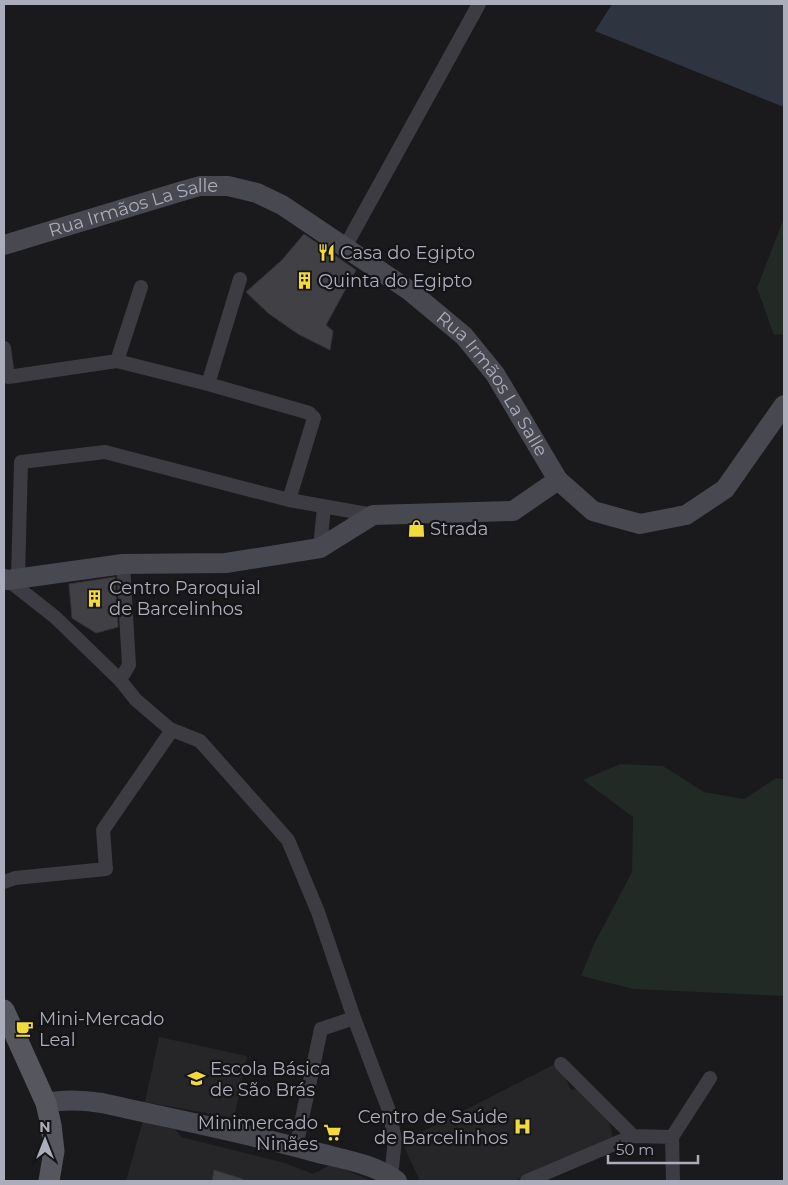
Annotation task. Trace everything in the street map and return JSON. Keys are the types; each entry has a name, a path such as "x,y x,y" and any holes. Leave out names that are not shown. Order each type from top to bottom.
{"main road":[{"name":"Rua Irmãos La Salle","path":"9,244 200,186 228,186 257,193 282,205 410,291 464,336 496,374 558,480 593,511 640,524 686,514 725,489 784,405"},
{"path":"10,579 123,564 226,563 320,548 373,515 513,510 558,480"},
{"path":"4,1010 46,1103 52,1125 54,1151 49,1181"},
{"path":"46,1103 60,1100 102,1103 362,1164 394,1179"}],"street":[{"path":"345,247 479,4"},
{"path":"208,384 240,279"},
{"path":"117,361 141,287"},
{"path":"4,348 8,377 117,361 208,384 309,413 314,418 289,500"},
{"path":"373,515 289,500 105,452 21,462 10,579 55,617 120,680 136,700 172,730 200,741 288,840 318,912 354,1018 388,1108 396,1139 394,1179"},
{"path":"320,548 324,507"},
{"path":"120,680 129,665 123,564"},
{"path":"4,882 15,878 106,869 103,830 172,730"},
{"path":"296,1147 321,1029 354,1018"},
{"path":"562,1064 633,1136"},
{"path":"673,1181 672,1137 710,1078"},
{"path":"527,1181 633,1136 672,1137"}],"shaded area":[{"path":"612,4 784,4 784,107 595,31"},
{"path":"784,218 784,334 774,335 757,288"},
{"path":"620,764 663,766 704,792 744,799 776,778 784,779 784,996 633,989 581,976 594,944 632,872 633,817 583,780"},
{"name":"Escola Básica de São Brás","path":"159,1037 247,1056 234,1118 145,1102"},
{"name":"Centro de Saúde de Barcelinhos","path":"553,1065 564,1075 571,1090 576,1089 608,1116 613,1138 514,1181 420,1181 402,1142"},
{"path":"143,1120 171,1124 181,1137 285,1163 313,1174 332,1164 372,1181 126,1181"}],"building":[{"name":"Quinta do Egipto","path":"304,234 356,270 326,325 333,331 330,350 298,334 268,313 246,292 282,260"},
{"name":"Centro Paroquial de Barcelinhos","path":"115,577 118,627 96,633 72,618 69,584"},
{"path":"214,1170 243,1179 243,1181 212,1181"}],"place":[{"name":"Casa do Egipto","path":"326,253"},
{"name":"Quinta do Egipto","path":"304,281"},
{"name":"Strada","path":"416,529"},
{"name":"Centro Paroquial de Barcelinhos","path":"95,598"},
{"name":"Mini-Mercado Leal","path":"25,1029"},
{"name":"Escola Básica de São Brás","path":"196,1079"},
{"name":"Centro de Saúde de Barcelinhos","path":"522,1127"},
{"name":"Minimercado Ninães","path":"332,1133"}]}
